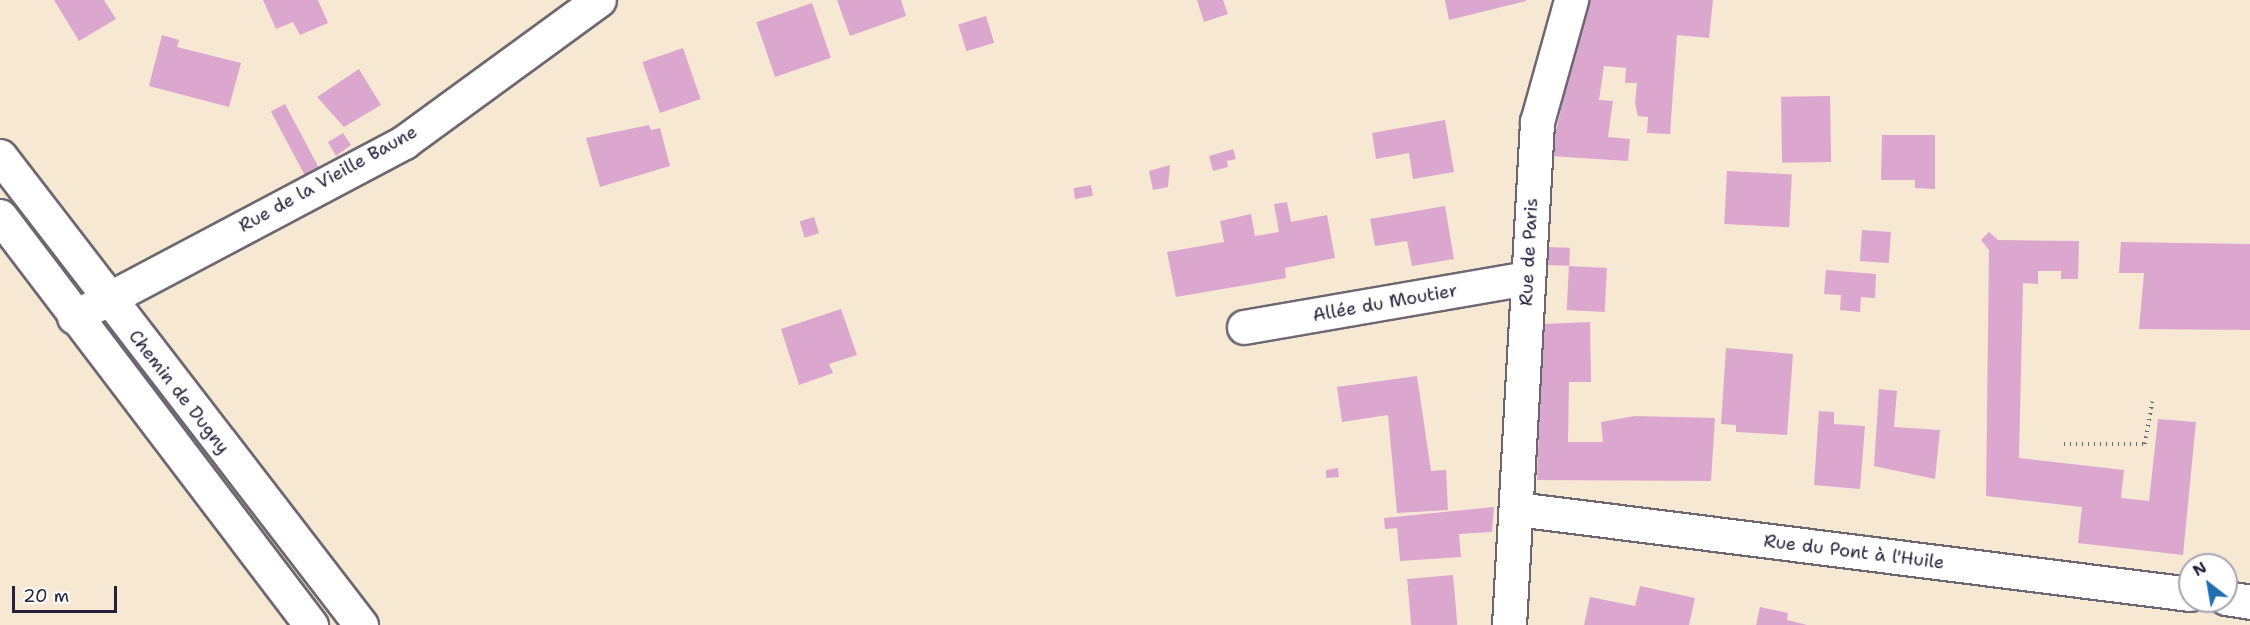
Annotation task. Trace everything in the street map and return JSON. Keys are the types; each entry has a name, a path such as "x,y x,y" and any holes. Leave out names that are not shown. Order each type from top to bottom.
{"street":[{"name":"Rue de Paris","path":"1509,625 1537,122 1571,0"},
{"name":"Rue de la Vieille Baune","path":"74,316 404,142 584,3"},
{"name":"Chemin de Dugny","path":"0,156 106,299 361,625"},
{"name":"Chemin de Dugny","path":"0,216 311,625"},
{"name":"Allée du Moutier","path":"1244,327 1527,278"},
{"name":"Rue du Pont à l'Huile","path":"1517,509 2178,592"}],"path":[{"path":"2064,444 2145,444 2152,402"}],"building":[{"path":"54,0 104,0 116,19 79,41"},
{"path":"263,0 318,0 328,23 300,35 293,22 276,29"},
{"path":"837,0 901,0 906,16 850,36"},
{"path":"1197,0 1223,0 1228,14 1204,22"},
{"path":"1445,0 1526,0 1526,1 1449,20"},
{"path":"1587,0 1713,0 1709,38 1677,35 1670,134 1647,133 1648,117 1638,116 1635,103 1637,83 1625,83 1626,68 1604,66 1599,100 1613,101 1608,137 1630,139 1628,161 1550,156"},
{"path":"812,3 831,58 775,77 756,22"},
{"path":"986,16 994,43 966,51 958,24"},
{"path":"162,35 179,40 177,47 241,63 229,107 149,86"},
{"path":"683,48 701,99 660,113 642,62"},
{"path":"359,69 381,105 344,127 317,97"},
{"path":"1830,96 1831,162 1782,163 1781,97"},
{"path":"285,104 319,168 305,175 271,112"},
{"path":"1445,120 1454,172 1413,179 1409,153 1376,159 1372,133"},
{"path":"649,125 651,130 660,128 670,166 600,187 586,138"},
{"path":"343,133 351,145 336,156 328,142"},
{"path":"1882,135 1935,135 1935,189 1915,188 1915,180 1881,180"},
{"path":"1233,149 1236,159 1227,161 1228,167 1213,171 1209,156"},
{"path":"1170,165 1168,187 1153,190 1149,171"},
{"path":"1727,171 1792,174 1789,227 1724,224"},
{"path":"1091,185 1093,196 1075,199 1073,188"},
{"path":"1287,202 1291,222 1327,215 1335,258 1285,268 1286,278 1176,297 1167,252 1224,242 1220,221 1251,214 1255,236 1279,232 1274,204"},
{"path":"1445,206 1454,259 1412,266 1407,241 1375,246 1370,219"},
{"path":"814,217 819,233 805,238 800,221"},
{"path":"1862,230 1891,232 1889,263 1860,261"},
{"path":"1989,232 1998,240 2079,241 2078,279 2061,279 2061,271 2038,271 2038,284 2023,283 2019,458 2124,470 2121,498 2149,501 2158,419 2196,422 2183,553 2178,554 2078,543 2082,507 1986,496 1989,250 1981,240"},
{"path":"2121,242 2250,244 2250,330 2139,329 2144,273 2119,273"},
{"path":"1545,247 1570,248 1569,266 1544,265"},
{"path":"1569,266 1607,268 1605,312 1567,310"},
{"path":"1826,270 1876,274 1875,298 1861,297 1860,312 1840,310 1841,295 1824,294"},
{"path":"841,309 857,355 829,364 833,373 799,385 781,329"},
{"path":"1590,322 1591,382 1569,382 1568,442 1603,442 1601,422 1635,416 1715,418 1711,481 1537,480 1543,324"},
{"path":"1726,348 1793,354 1787,435 1736,432 1736,425 1721,424"},
{"path":"1417,376 1431,471 1446,470 1448,510 1397,513 1388,415 1342,422 1337,387"},
{"path":"1879,389 1897,391 1894,427 1940,430 1935,479 1874,466"},
{"path":"1819,411 1834,412 1834,424 1865,426 1860,489 1814,485"},
{"path":"1338,468 1339,477 1326,478 1326,470"},
{"path":"1494,507 1492,532 1459,534 1461,557 1400,561 1397,528 1385,529 1384,518"},
{"path":"1453,575 1457,625 1411,625 1407,579"},
{"path":"1640,586 1695,598 1689,625 1584,625 1590,597 1635,606"},
{"path":"1760,607 1788,613 1787,620 1807,625 1756,625"}]}
